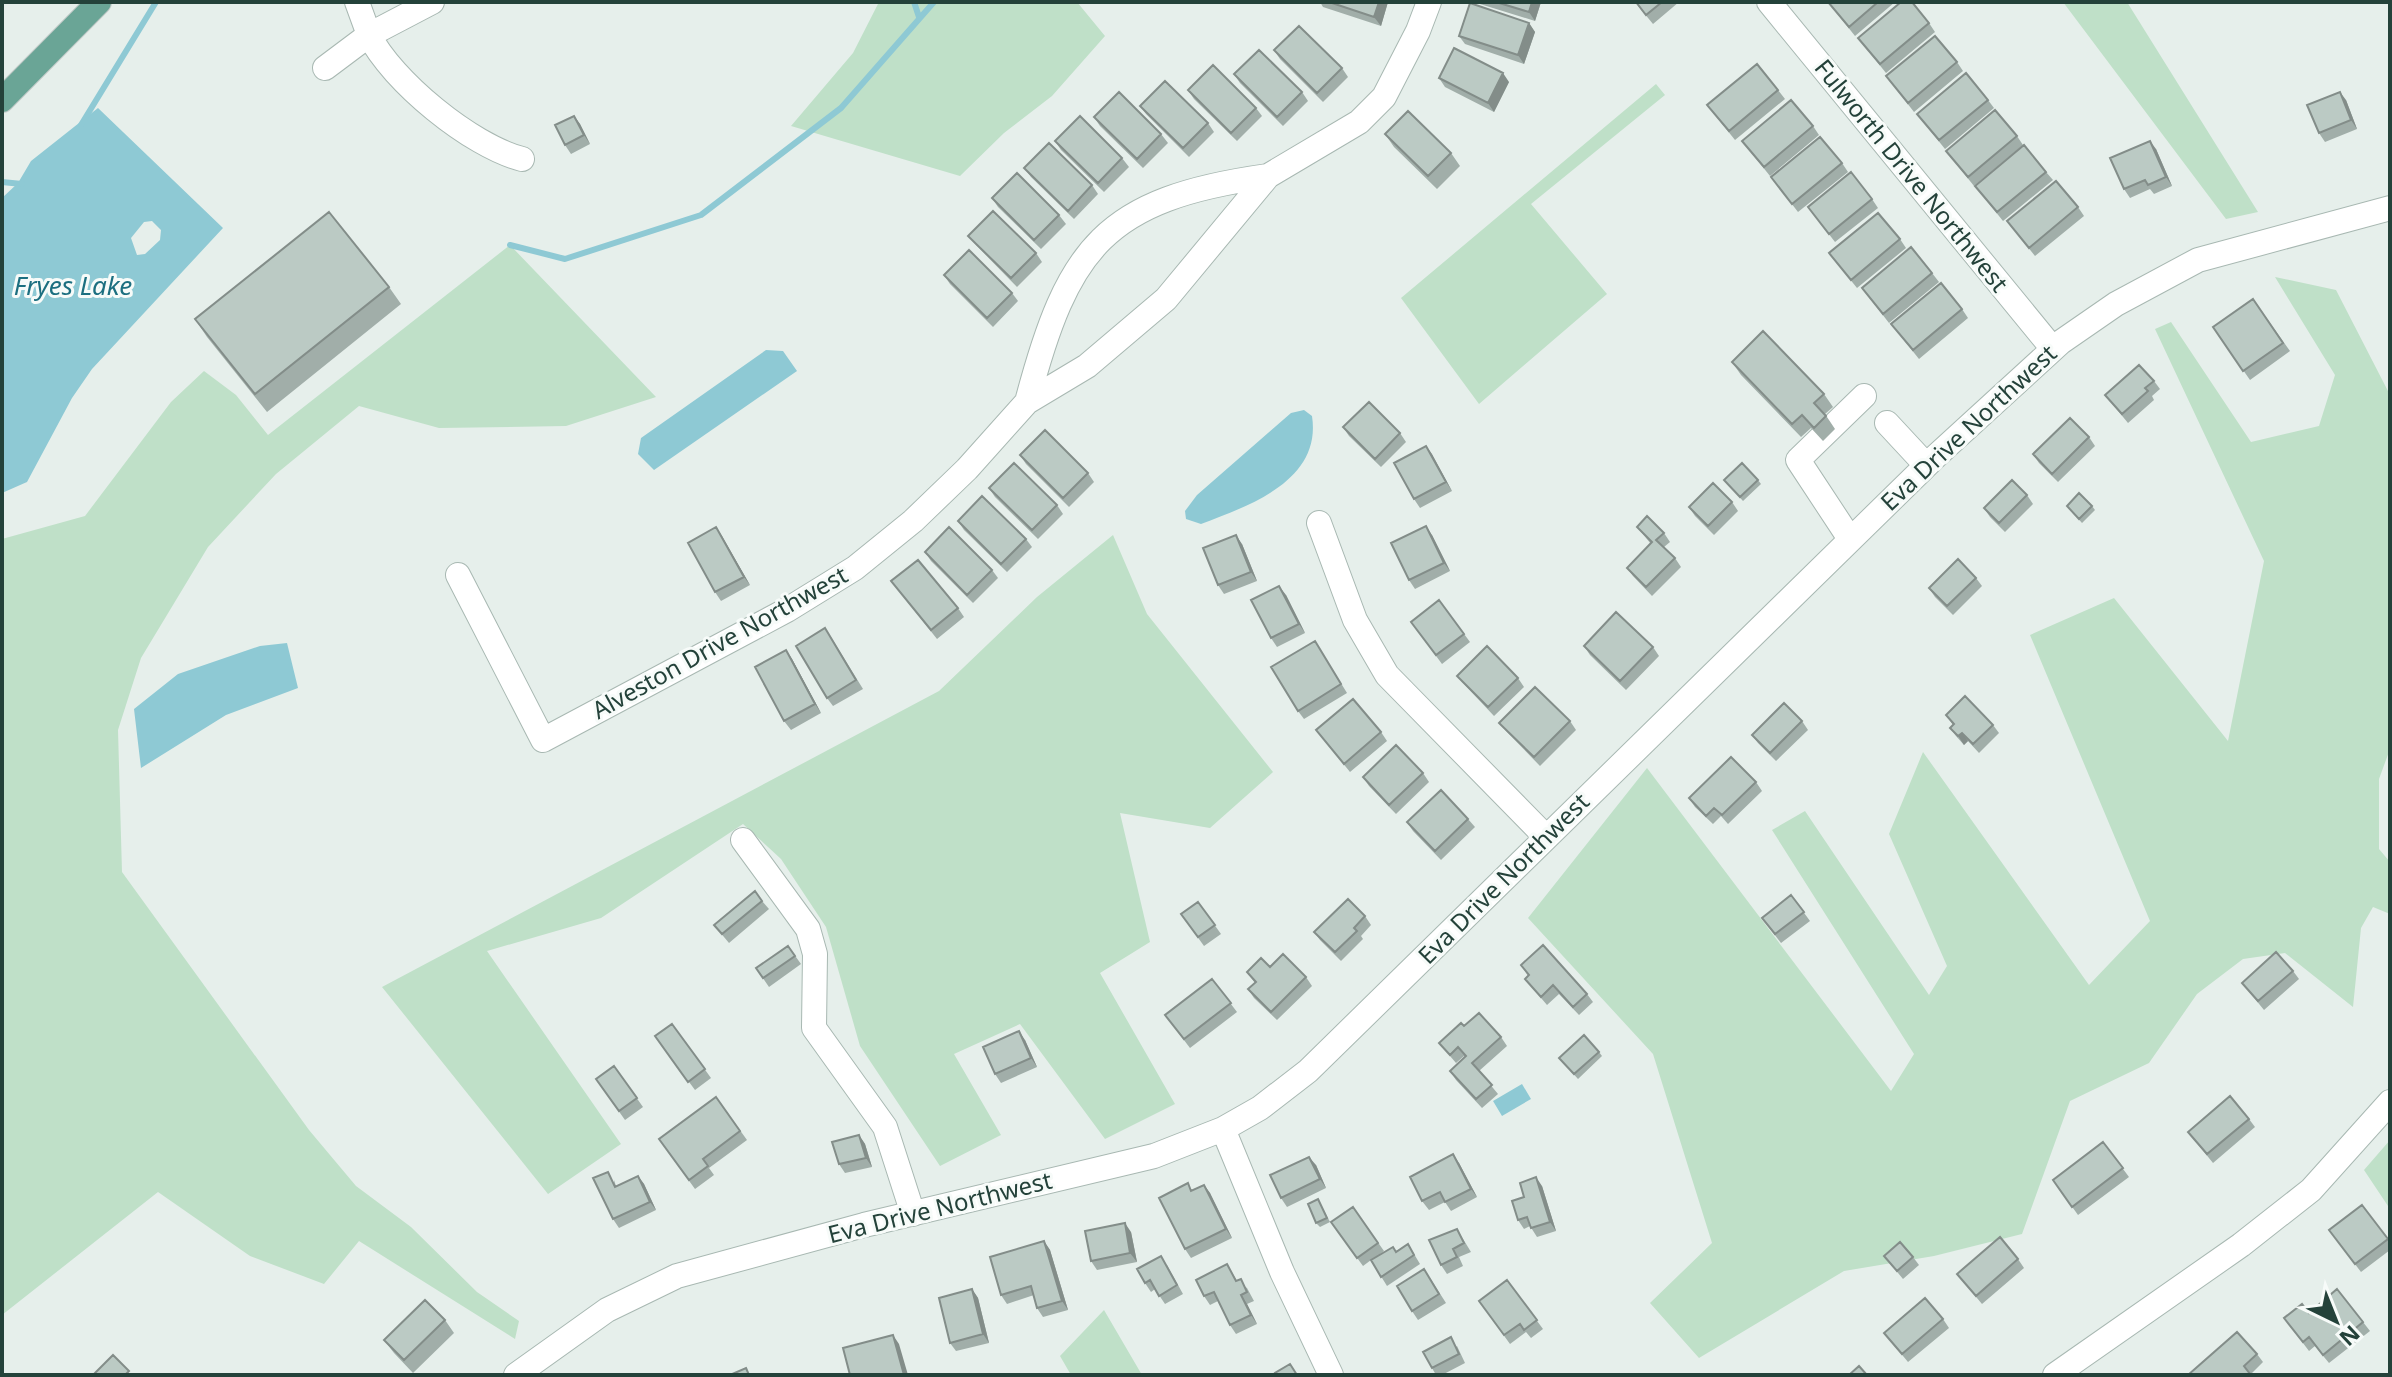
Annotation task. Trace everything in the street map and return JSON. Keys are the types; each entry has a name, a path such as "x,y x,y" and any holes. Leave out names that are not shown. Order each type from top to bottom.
{"main road":[{"path":"2,100 99,2"}],"street":[{"path":"357,2 369,35 401,81 464,131 507,155 522,159"},
{"path":"325,68 369,35 432,2"},
{"name":"Alveston Drive Northwest","path":"458,575 543,740 787,610 855,568 913,521 967,469 1027,402 1087,366 1166,299 1268,176 1359,122 1384,97 1418,31 1429,2"},
{"name":"Fulworth Drive Northwest","path":"1769,2 2053,349"},
{"name":"Alveston Drive Northwest","path":"1027,402 1042,344 1061,294 1100,240 1127,218 1167,197 1222,182 1268,176"},
{"name":"Eva Drive Northwest","path":"516,1375 607,1310 677,1276 913,1214 1154,1156 1223,1129 1260,1108 1301,1078 1926,465 2053,349 2116,304 2198,260 2390,208"},
{"path":"1850,539 1798,460 1864,396"},
{"path":"1887,423 1926,465"},
{"path":"1319,523 1355,620 1387,675 1546,837"},
{"path":"743,840 808,929 815,954 814,1028 885,1127 913,1214"},
{"path":"2055,1375 2241,1245 2311,1190 2390,1102"},
{"path":"1223,1129 1282,1272 1331,1375"}],"green space":[{"path":"879,2 1077,2 1105,36 1052,96 1004,133 960,176 791,126 853,53"},
{"path":"2063,2 2127,2 2258,212 2226,219"},
{"path":"1656,84 1665,95 1531,204 1607,294 1479,404 1401,298"},
{"path":"510,245 656,397 566,426 439,428 359,406 276,474 208,547 141,658 118,730 122,872 309,1130 356,1186 411,1227 477,1292 519,1321 515,1339 359,1241 324,1284 250,1256 158,1192 2,1315 2,539 85,516 171,402 204,371 236,395 268,435"},
{"path":"2275,277 2336,290 2390,395 2390,749 2379,779 2379,849 2390,862 2390,914 2373,907 2361,928 2353,1007 2285,953 2243,959 2197,994 2149,1063 2070,1101 2022,1234 1934,1256 1844,1271 1699,1358 1650,1303 1712,1243 1653,1054 1528,918 1647,768 1891,1091 1914,1054 1772,830 1805,811 1929,995 1947,966 1889,834 1923,752 2089,985 2150,921 2030,635 2114,598 2228,741 2264,561 2155,329 2171,322 2251,442 2319,426 2335,375"},
{"path":"1113,535 1147,614 1273,772 1210,828 1120,813 1150,942 1100,973 1175,1104 1105,1139 1020,1024 954,1054 1001,1135 940,1166 860,1046 826,927 781,859 743,824 601,918 487,951 621,1144 548,1194 382,987 939,691 1037,597"},
{"path":"2390,1140 2390,1209 2364,1170"},
{"path":"1104,1310 1142,1375 1071,1375 1060,1356"}],"water":[{"name":"Fryes Lake","path":"98,108 223,228 92,369 72,398 27,482 2,493 2,198 18,183 31,161","holes":["152,221 161,230 160,240 145,254 137,255 131,238 144,222"]},
{"path":"766,350 783,351 797,371 654,470 638,454 641,438"},
{"path":"1304,410 1312,416 1312,439 1305,458 1294,474 1278,488 1240,509 1201,524 1186,519 1185,511 1197,495 1291,413"},
{"path":"287,643 298,688 226,715 141,768 134,709 178,674 260,646"},
{"path":"1522,1084 1531,1099 1502,1116 1493,1101"}],"building":[{"path":"1329,2 1379,2 1374,17"},
{"path":"1496,2 1532,2 1529,12"},
{"path":"1636,2 1662,2 1646,15"},
{"path":"1828,2 1878,2 1849,27"},
{"path":"1901,2 1912,2 1929,23 1880,64 1858,38"},
{"path":"1470,3 1529,23 1518,55 1459,36"},
{"path":"1299,26 1342,68 1317,93 1274,50"},
{"path":"1935,36 1957,62 1908,103 1886,76"},
{"path":"1454,48 1503,73 1488,103 1439,78"},
{"path":"1259,50 1302,92 1277,117 1234,74"},
{"path":"1757,64 1778,90 1729,131 1707,105"},
{"path":"1213,65 1256,108 1231,133 1188,90"},
{"path":"1966,73 1988,100 1939,140 1917,114"},
{"path":"1165,81 1208,123 1183,148 1140,106"},
{"path":"1119,92 1161,134 1137,159 1094,117"},
{"path":"2340,92 2351,120 2319,133 2307,105"},
{"path":"1791,100 1813,126 1764,167 1742,141"},
{"path":"1995,110 2017,136 1968,177 1946,151"},
{"path":"1408,111 1451,153 1428,176 1385,134"},
{"path":"574,116 584,135 565,145 555,125"},
{"path":"1080,116 1122,158 1098,183 1055,141"},
{"path":"1820,137 1842,163 1792,204 1771,177"},
{"path":"2150,141 2166,177 2148,185 2145,180 2124,189 2110,158"},
{"path":"1049,143 1092,185 1068,211 1024,168"},
{"path":"2024,145 2046,172 1997,212 1975,186"},
{"path":"1851,172 1872,199 1829,234 1808,207"},
{"path":"1017,173 1059,215 1034,240 992,198"},
{"path":"2056,181 2078,207 2029,248 2007,221"},
{"path":"993,211 1036,253 1011,278 968,236"},
{"path":"329,212 389,287 255,394 195,319"},
{"path":"1878,213 1900,239 1851,280 1829,253"},
{"path":"1911,247 1932,273 1883,314 1862,288"},
{"path":"969,250 1012,293 987,318 944,275"},
{"path":"1941,283 1962,309 1913,350 1891,324"},
{"path":"2253,299 2283,343 2243,371 2213,327"},
{"path":"1763,331 1824,394 1814,403 1826,416 1814,428 1802,415 1792,424 1732,362"},
{"path":"2139,365 2154,381 2145,388 2148,391 2122,414 2105,395"},
{"path":"1369,402 1400,433 1375,459 1343,427"},
{"path":"2070,418 2089,437 2052,474 2033,454"},
{"path":"1045,430 1088,473 1063,498 1020,455"},
{"path":"1426,446 1446,482 1414,499 1394,463"},
{"path":"1014,463 1057,505 1032,530 989,488"},
{"path":"1742,463 1758,480 1740,497 1724,480"},
{"path":"2012,480 2027,495 1999,523 1984,508"},
{"path":"1713,483 1732,502 1708,526 1689,507"},
{"path":"2079,493 2092,506 2079,519 2067,506"},
{"path":"982,496 1026,539 1001,564 958,521"},
{"path":"1647,516 1664,533 1656,540 1675,558 1646,587 1627,568 1652,542 1637,527"},
{"path":"1426,526 1444,563 1409,580 1391,543"},
{"path":"716,527 744,577 715,592 688,543"},
{"path":"949,527 992,570 967,595 925,552"},
{"path":"1236,535 1251,572 1218,585 1203,548"},
{"path":"1958,559 1976,578 1947,606 1929,588"},
{"path":"918,560 958,608 931,630 891,581"},
{"path":"1279,586 1299,624 1271,638 1251,600"},
{"path":"1439,600 1464,634 1436,655 1411,622"},
{"path":"1616,612 1653,647 1620,681 1584,646"},
{"path":"825,628 856,680 827,698 796,646"},
{"path":"1315,641 1341,684 1298,711 1271,667"},
{"path":"1487,646 1518,678 1488,707 1457,676"},
{"path":"786,650 815,704 784,721 755,667"},
{"path":"1535,687 1570,721 1534,757 1499,723"},
{"path":"1965,696 1993,725 1973,744 1962,733 1958,736 1950,728 1954,724 1946,715"},
{"path":"1353,699 1381,732 1344,764 1316,730"},
{"path":"1784,703 1802,721 1770,753 1752,735"},
{"path":"1396,745 1423,773 1389,805 1363,777"},
{"path":"1731,757 1756,782 1722,815 1714,808 1706,816 1689,798"},
{"path":"1441,790 1468,819 1435,851 1407,822"},
{"path":"755,891 762,901 722,934 714,925"},
{"path":"1791,895 1804,912 1775,934 1762,918"},
{"path":"1348,899 1365,916 1354,928 1357,931 1335,952 1314,932"},
{"path":"1198,902 1215,925 1198,937 1181,914"},
{"path":"1543,945 1587,994 1573,1007 1553,985 1541,997 1525,979 1529,975 1521,965"},
{"path":"788,946 795,956 763,978 756,968"},
{"path":"2276,952 2293,971 2258,1001 2242,983"},
{"path":"1283,954 1306,977 1271,1012 1248,989 1256,982 1247,972 1261,958 1270,967"},
{"path":"1212,979 1231,1003 1184,1039 1165,1015"},
{"path":"1479,1013 1501,1037 1472,1063 1492,1085 1476,1099 1450,1071 1466,1056 1458,1047 1450,1055 1439,1043 1461,1023 1464,1026"},
{"path":"672,1024 705,1069 688,1082 655,1036"},
{"path":"1019,1031 1031,1058 995,1074 983,1047"},
{"path":"1584,1035 1599,1052 1574,1074 1559,1058"},
{"path":"614,1066 637,1098 619,1111 596,1079"},
{"path":"2230,1096 2249,1119 2207,1154 2188,1132"},
{"path":"716,1097 740,1131 703,1159 708,1166 689,1180 659,1139"},
{"path":"859,1135 866,1158 839,1164 832,1142"},
{"path":"2103,1142 2123,1168 2072,1207 2053,1180"},
{"path":"1453,1154 1471,1189 1445,1202 1440,1192 1422,1201 1410,1177"},
{"path":"1309,1157 1320,1179 1281,1198 1270,1175"},
{"path":"608,1172 615,1187 638,1176 650,1202 613,1219 593,1178"},
{"path":"1536,1177 1550,1222 1531,1228 1527,1217 1518,1220 1512,1201 1524,1197 1520,1183"},
{"path":"1188,1183 1191,1191 1204,1185 1226,1229 1185,1249 1159,1198"},
{"path":"1318,1199 1327,1218 1316,1223 1308,1204"},
{"path":"2362,1205 2388,1239 2355,1264 2329,1230"},
{"path":"1353,1207 1378,1243 1357,1258 1331,1222"},
{"path":"1125,1223 1130,1253 1091,1261 1085,1231"},
{"path":"1457,1229 1464,1243 1453,1249 1457,1257 1441,1265 1429,1240"},
{"path":"2000,1237 2018,1259 1976,1296 1957,1274"},
{"path":"1044,1241 1062,1301 1037,1308 1031,1286 1001,1295 990,1257"},
{"path":"1900,1242 1913,1257 1897,1271 1884,1256"},
{"path":"1408,1244 1414,1255 1381,1277 1371,1260 1393,1247 1396,1252"},
{"path":"1161,1256 1177,1285 1159,1296 1150,1280 1145,1283 1137,1269"},
{"path":"1227,1264 1236,1281 1241,1279 1247,1292 1241,1295 1251,1315 1230,1325 1214,1292 1204,1296 1196,1280"},
{"path":"1424,1269 1439,1294 1412,1311 1397,1286"},
{"path":"1507,1280 1537,1320 1524,1330 1520,1324 1504,1335 1479,1301"},
{"path":"972,1289 983,1334 950,1343 939,1298"},
{"path":"2337,1289 2363,1322 2323,1355 2309,1337 2303,1342 2284,1318 2302,1304 2309,1313"},
{"path":"1925,1298 1943,1319 1902,1354 1884,1333"},
{"path":"425,1300 445,1320 404,1360 384,1340"},
{"path":"2237,1332 2257,1354 2244,1366 2249,1375 2188,1375"},
{"path":"893,1335 904,1375 850,1375 843,1348"},
{"path":"1451,1337 1459,1354 1432,1368 1423,1352"},
{"path":"113,1355 129,1371 125,1375 93,1375"},
{"path":"1290,1364 1297,1375 1276,1375 1275,1373"},
{"path":"1859,1366 1867,1375 1849,1375"},
{"path":"746,1368 749,1375 730,1375"}],"waterway":[{"path":"81,125 156,2"},
{"path":"914,2 919,17"},
{"path":"510,245 565,259 701,215 841,108 934,2"},
{"path":"2,182 22,184"}]}
